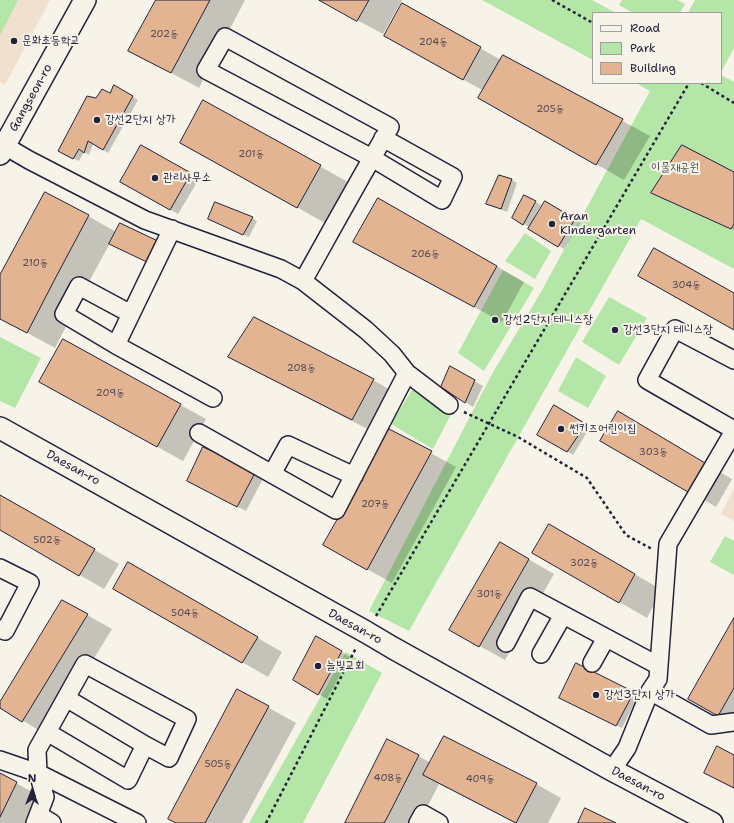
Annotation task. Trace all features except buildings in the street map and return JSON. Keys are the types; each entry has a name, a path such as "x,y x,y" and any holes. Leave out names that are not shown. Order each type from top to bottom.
{"main road":[{"name":"Gangseon-ro","path":"2,150 85,0"},
{"name":"Daesan-ro","path":"0,428 612,770 686,817 712,823"}],"lane":[{"path":"303,281 372,158 383,138 390,127 225,37 206,70 372,158 442,200 452,177 383,138"},
{"path":"2,150 29,160 145,220 281,269 303,281 366,330 392,354 407,373 449,405"},
{"path":"116,345 172,229"},
{"path":"131,314 79,286 64,314 116,345 213,398"},
{"path":"612,770 627,748 650,691 658,678 668,544 734,430 647,380 675,329 734,360"},
{"path":"199,433 336,510 407,373"},
{"path":"272,474 288,445 354,476"},
{"path":"0,568 30,583 5,631 0,629"},
{"path":"506,644 530,597 659,666"},
{"path":"541,654 563,615"},
{"path":"592,663 606,638"},
{"path":"42,820 45,797 38,773 37,750 47,732 66,698 85,664 187,719 169,758 66,698"},
{"path":"650,691 711,725 734,722"},
{"path":"47,732 128,780 145,744"},
{"path":"0,760 38,773 137,823"},
{"path":"418,823 423,814 439,823"}],"path":[{"path":"552,0 592,22"},
{"path":"374,620 688,84"},
{"path":"702,84 734,103"},
{"path":"449,405 518,437 587,478 626,535 667,557"},
{"path":"266,823 356,648"}],"shaded area":[{"name":"문화초등학교","path":"0,0 50,0 5,85 0,82"},
{"path":"734,488 734,521 721,514"}],"green space":[{"path":"0,0 18,0 0,35"},
{"path":"482,0 592,0 614,12 592,12 592,59"},
{"path":"622,0 677,0 685,4 681,12 631,12 619,5"},
{"path":"695,0 734,0 734,48 722,70 722,12 689,12"},
{"name":"이물재공원","path":"722,76 734,82 734,269 641,219 409,631 369,611 492,374 541,292 650,91 638,84 722,84"},
{"path":"525,233 551,251 535,279 505,261"},
{"name":"강선2단지 테니스장","path":"503,270 534,288 484,371 458,353"},
{"name":"강선3단지 테니스장","path":"609,297 647,318 619,365 582,342"},
{"path":"0,337 41,358 15,408 0,401"},
{"path":"576,357 606,376 588,408 558,391"},
{"path":"412,390 452,412 433,449 391,424"},
{"path":"725,536 734,541 734,575 710,562"},
{"path":"346,652 382,673 303,823 249,823"}],"place":[{"name":"문화초등학교","path":"14,41"},
{"name":"강선2단지 상가","path":"97,120"},
{"name":"관리사무소","path":"155,178"},
{"name":"Aran Kindergarten","path":"552,224"},
{"name":"강선2단지 테니스장","path":"495,320"},
{"name":"강선3단지 테니스장","path":"615,330"},
{"name":"썬키즈어린이집","path":"561,429"},
{"name":"늘빛교회","path":"318,666"},
{"name":"강선3단지 상가","path":"596,695"}]}
